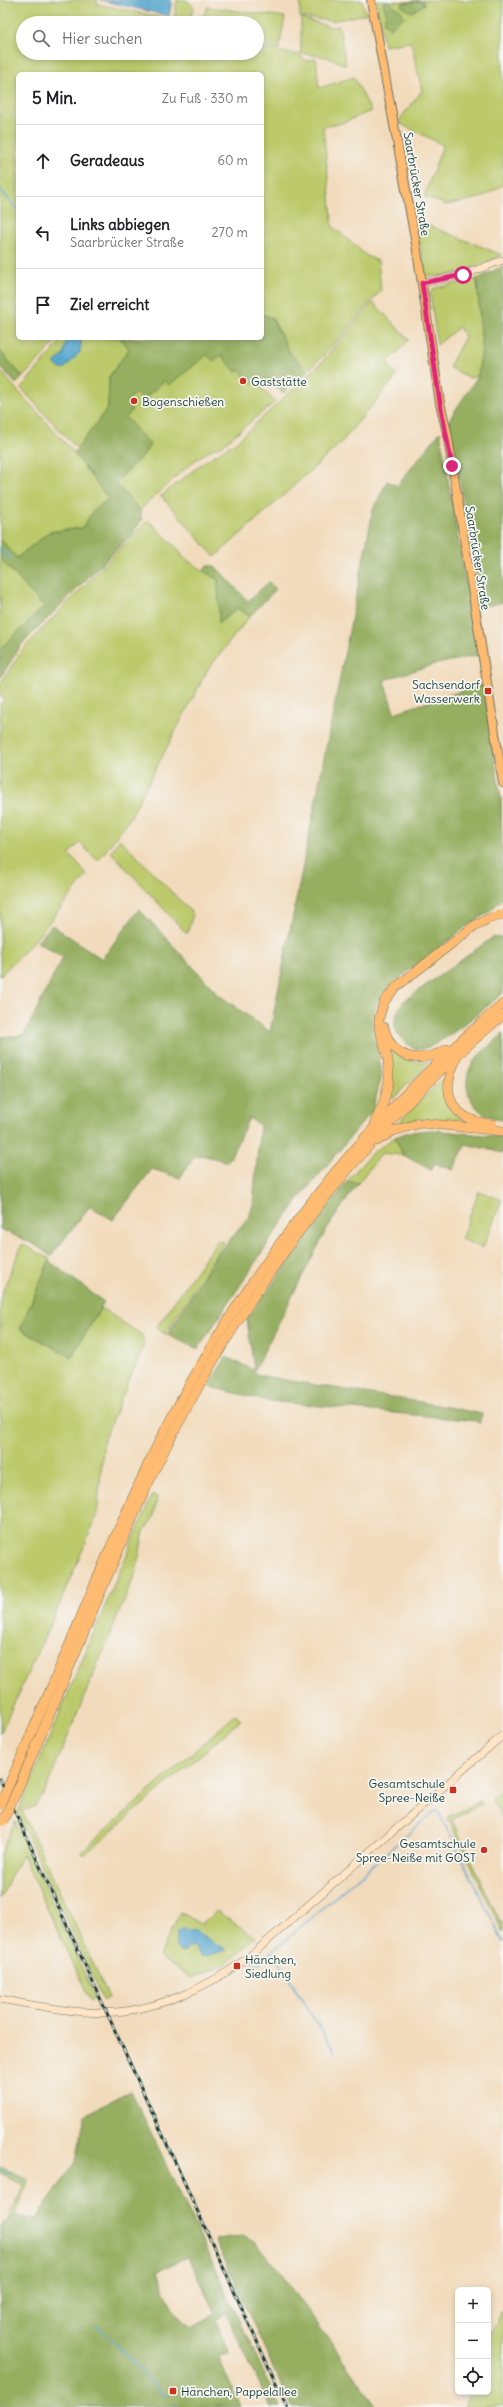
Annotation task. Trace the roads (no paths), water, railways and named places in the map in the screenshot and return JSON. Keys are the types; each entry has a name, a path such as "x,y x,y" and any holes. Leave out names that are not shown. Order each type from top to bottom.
{"highway":[{"path":"371,1131 383,1105 389,1081 388,1059 378,1027 384,1002 396,987 474,926 490,918 503,915"},
{"path":"461,1041 430,1058 411,1058 395,1049 390,1042 384,1027 386,1012 400,991 478,930 492,923 503,921"},
{"path":"0,1805 116,1536 167,1425 203,1360 271,1254 335,1172 371,1131 461,1041 503,1004"},
{"path":"2,1824 123,1540 175,1429 230,1332 264,1280 316,1209 366,1148 460,1053 503,1015"},
{"path":"460,1053 449,1074 448,1093 452,1102 457,1110 472,1121 503,1125"},
{"path":"366,1148 392,1131 421,1123 503,1131"}],"main road":[{"name":"Saarbrücker Straße","path":"371,0 422,283 436,373 445,402 447,432 503,783"},
{"path":"422,283 463,275 503,260"},
{"path":"0,1999 84,2012 103,2012 167,2001 202,1987 236,1966 257,1950 503,1735"}],"water":[{"path":"100,0 172,0 169,16"},
{"path":"67,340 81,340 80,352 65,368 60,369 54,363 63,355"},
{"path":"182,1929 195,1931 227,1950 201,1957 193,1946 187,1948 184,1953 180,1952 176,1948 176,1941 178,1931"}],"waterway":[{"path":"0,189 16,209"},
{"path":"0,548 10,559"},
{"path":"252,1963 259,1963 437,1809 503,1942"},
{"path":"272,1952 335,2052"},
{"path":"0,2170 26,2181"},
{"path":"95,2326 109,2337 166,2397"}],"railway":[{"path":"0,1779 287,2407"}],"place":[{"name":"Gaststätte","path":"243,381"},
{"name":"Bogenschießen","path":"134,401"},
{"name":"Sachsendorf Wasserwerk","path":"488,691"},
{"name":"Gesamtschule Spree-Neiße","path":"453,1790"},
{"name":"Gesamtschule Spree-Neiße mit GOST","path":"484,1850"},
{"name":"Hänchen, Siedlung","path":"237,1966"},
{"name":"Hänchen, Pappelallee","path":"173,2391"}]}
